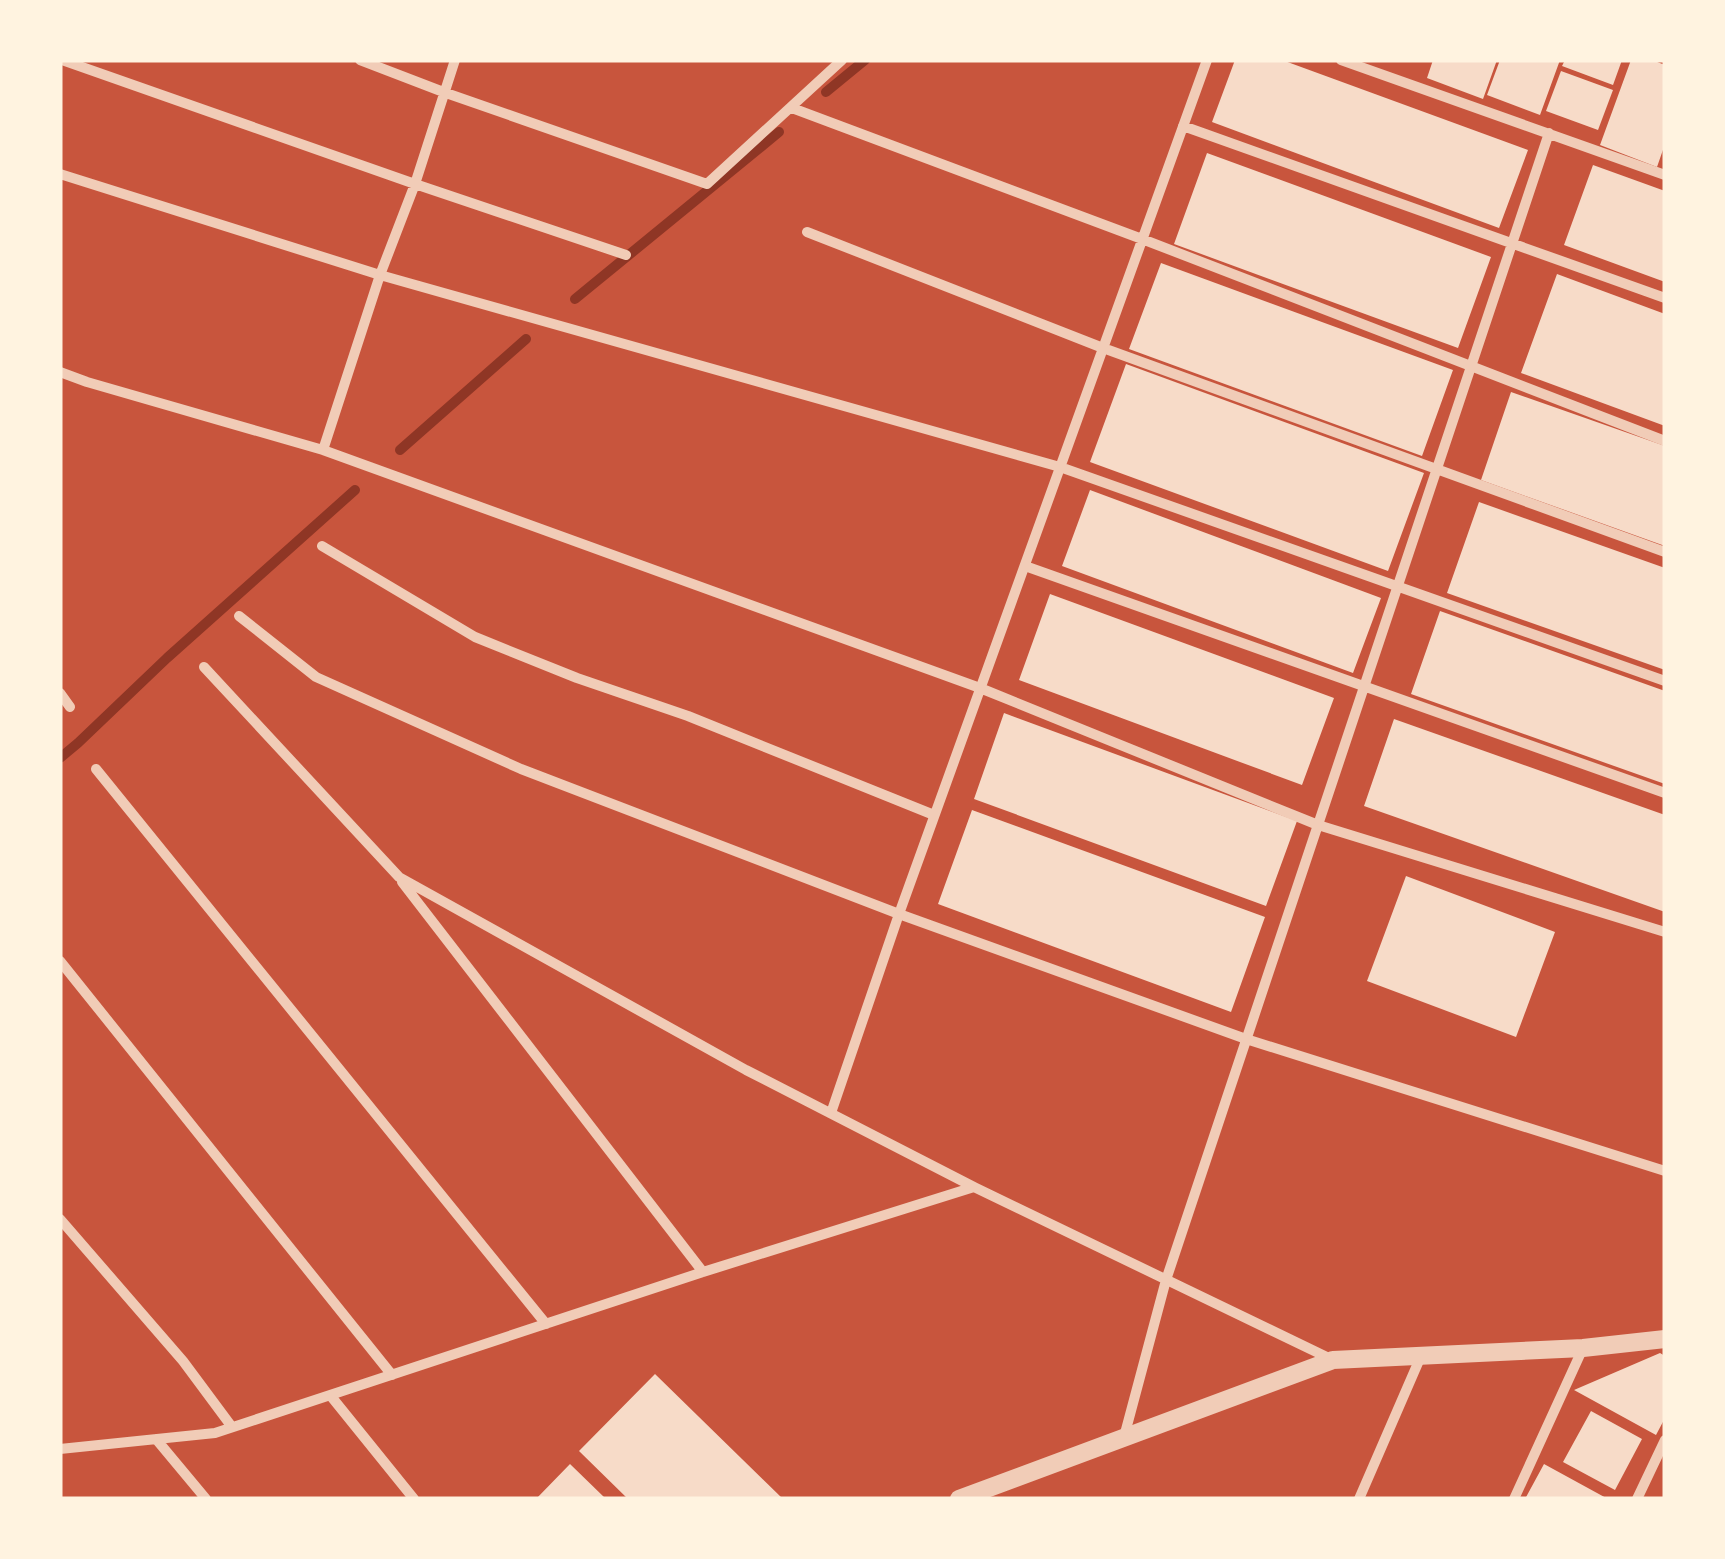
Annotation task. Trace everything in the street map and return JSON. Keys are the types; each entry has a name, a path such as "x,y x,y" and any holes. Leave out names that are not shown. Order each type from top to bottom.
{"street":[{"path":"62,60 626,255"},
{"path":"360,60 707,184 842,60"},
{"path":"323,450 454,60"},
{"path":"830,1114 898,914 1207,60"},
{"path":"1341,60 1665,174"},
{"path":"792,108 1665,440"},
{"path":"1184,126 1665,298"},
{"path":"1124,1438 1166,1280 1549,134"},
{"path":"60,174 380,275 1060,468 1665,681"},
{"path":"807,232 1103,348 1665,552"},
{"path":"60,372 323,450 980,688 1318,825 1665,932"},
{"path":"322,546 475,637 688,716 934,815"},
{"path":"1024,566 1665,793"},
{"path":"240,616 316,677 520,770 898,914 1246,1040 1665,1171"},
{"path":"204,667 399,877 703,1272"},
{"path":"60,693 70,707"},
{"path":"96,769 546,1324"},
{"path":"399,877 830,1114 974,1188 1332,1360"},
{"path":"60,962 392,1374"},
{"path":"60,1449 215,1433 703,1272 974,1188"},
{"path":"60,1219 182,1361 232,1427"},
{"path":"959,1499 1332,1360 1583,1348 1665,1339"},
{"path":"1514,1499 1583,1348"},
{"path":"1359,1499 1422,1355"},
{"path":"330,1395 414,1499"},
{"path":"156,1439 206,1499"},
{"path":"1637,1499 1665,1440"}],"building":[{"path":"1235,60 1282,60 1528,150 1499,228 1212,122"},
{"path":"1433,60 1497,60 1483,99 1427,78"},
{"path":"1500,60 1560,60 1540,115 1487,95"},
{"path":"1565,60 1622,60 1613,85 1562,66"},
{"path":"1631,60 1652,60 1665,65 1665,144 1657,167 1600,145"},
{"path":"1561,71 1613,90 1598,130 1546,111"},
{"path":"1207,153 1491,257 1458,348 1174,244"},
{"path":"1593,165 1665,191 1665,282 1564,245"},
{"path":"1161,263 1453,370 1422,456 1129,349"},
{"path":"1557,274 1665,314 1665,426 1521,373"},
{"path":"1126,364 1424,473 1388,571 1090,462"},
{"path":"1511,392 1665,446 1665,546 1481,480"},
{"path":"1090,490 1381,598 1353,673 1062,566"},
{"path":"1479,502 1665,568 1665,670 1447,593"},
{"path":"1050,594 1334,698 1302,785 1019,680"},
{"path":"1440,611 1665,691 1665,784 1411,694"},
{"path":"1004,713 1297,821 1266,906 974,799"},
{"path":"1394,719 1665,815 1665,912 1364,806"},
{"path":"972,810 1265,917 1231,1012 938,904"},
{"path":"1406,876 1555,932 1516,1037 1367,981"},
{"path":"1660,1353 1665,1356 1665,1418 1656,1435 1574,1390"},
{"path":"655,1374 783,1499 628,1499 579,1451"},
{"path":"1591,1411 1642,1439 1615,1490 1563,1462"},
{"path":"570,1464 606,1499 536,1499"},
{"path":"1544,1464 1608,1499 1525,1499"}],"waterway":[{"path":"826,92 865,60"},
{"path":"575,299 779,132"},
{"path":"400,450 526,339"},
{"path":"60,758 355,490"}]}
